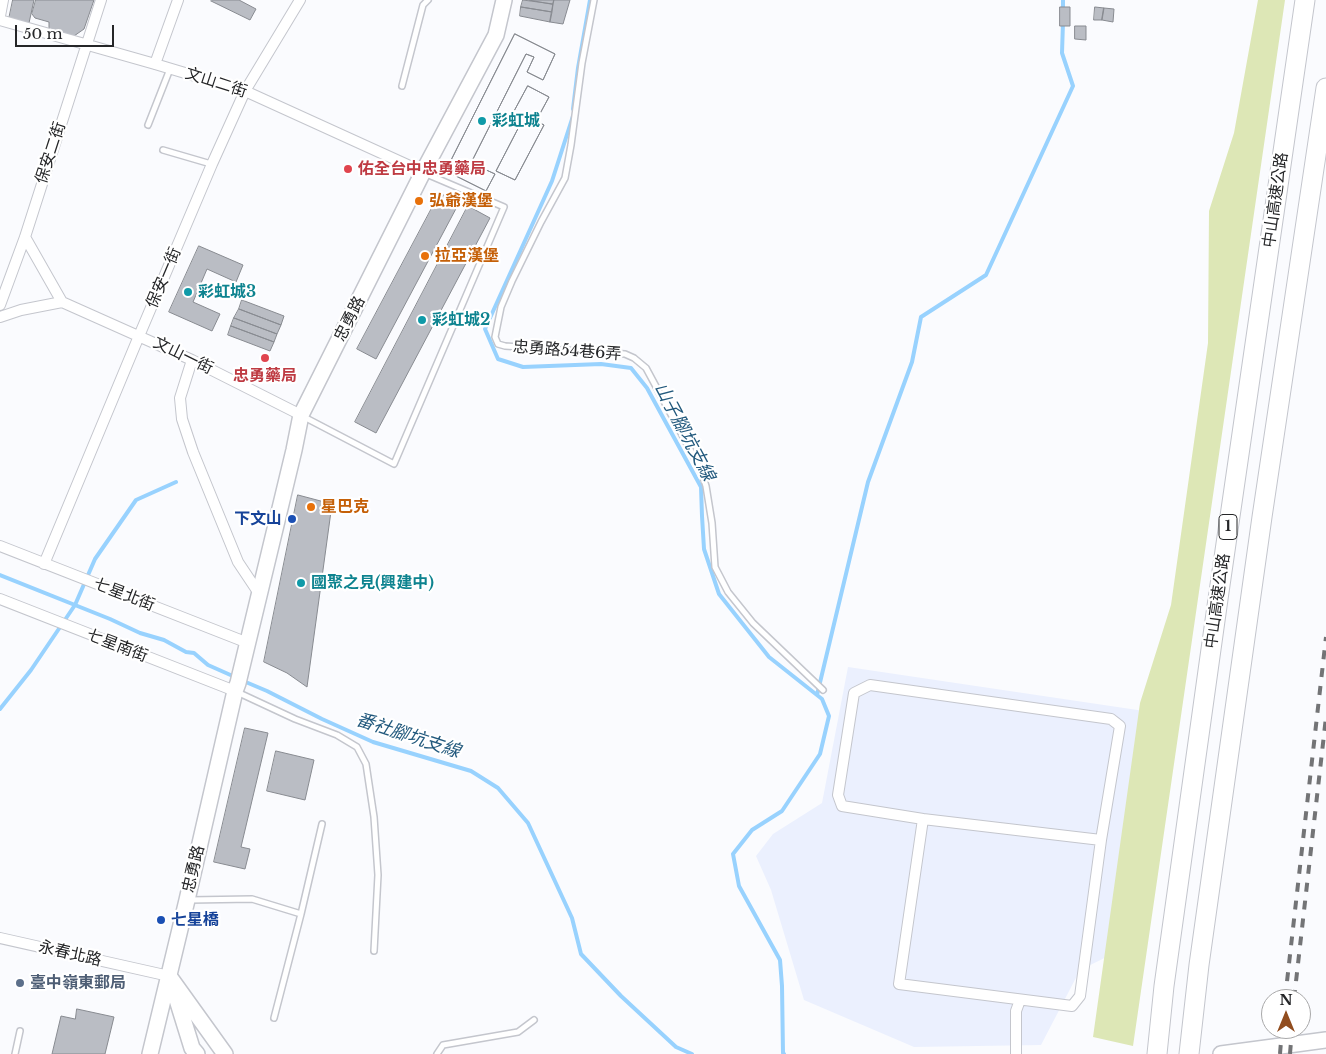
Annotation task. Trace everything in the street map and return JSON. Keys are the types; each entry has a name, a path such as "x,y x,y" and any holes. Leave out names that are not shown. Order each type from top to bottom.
{"highway":[{"name":"中山高速公路","path":"1157,1054 1164,986 1304,0"},
{"name":"中山高速公路","path":"1189,1054 1199,964 1262,517 1326,88"},
{"path":"1315,163 1326,102"}],"main road":[{"name":"忠勇路","path":"247,649 301,415 423,172 496,35 504,0"},
{"path":"236,687 247,649"},
{"name":"忠勇路","path":"150,1054 236,687"},
{"path":"169,976 192,1048 196,1054"},
{"path":"169,976 225,1054"},
{"path":"1221,1054 1326,1040"}],"street":[{"path":"0,16 4,0"},
{"name":"保安二街","path":"0,305 25,237 101,0"},
{"path":"155,64 178,0"},
{"name":"保安一街","path":"44,564 212,164 245,91 300,0"},
{"name":"文山二街","path":"0,20 245,91 423,172"},
{"path":"0,317 22,310 62,302 25,237"},
{"name":"文山一街","path":"62,302 192,360 301,415"},
{"path":"192,360 180,398 182,419 193,452 238,562 260,595"},
{"name":"七星北街","path":"0,546 247,649"},
{"name":"七星南街","path":"0,599 236,687"},
{"path":"923,819 899,984 1020,1000 1072,1006 1080,996 1120,726 1111,719 870,685 854,693 838,795 842,806 923,819 1102,840"},
{"name":"永春北路","path":"0,938 169,976"},
{"path":"1016,1054 1016,1011 1020,1000"}],"lane":[{"path":"402,86 423,5 428,0"},
{"name":"忠勇路54巷6弄","path":"594,0 582,63 565,178 541,222 500,307 495,338 498,344 505,346 625,354 634,358 646,368 700,468 706,486 712,523 715,567 728,592 753,622 823,690"},
{"path":"148,124 170,68"},
{"path":"163,150 212,164"},
{"path":"301,415 394,464 504,207 423,172"},
{"path":"236,687 250,697 296,719 338,735 357,746 366,764 374,818 378,875 374,951"},
{"path":"274,1018 322,824"},
{"path":"187,900 252,899 301,914"},
{"path":"437,1054 443,1045 518,1032 534,1020"},
{"path":"15,1054 20,1031"}],"shaded area":[{"path":"848,667 1151,712 1123,949 1080,970 1041,1045 914,1047 804,1000 771,890 756,856 773,834 822,803"}],"green space":[{"path":"1258,0 1285,0 1133,1046 1093,1037 1140,703 1171,605 1208,343 1209,211 1234,133"}],"building":[{"path":"13,0 34,0 29,23 9,19"},
{"path":"36,0 94,0 84,29 74,36 49,29 49,22 35,18 32,14"},
{"path":"212,0 239,0 256,9 250,20"},
{"path":"523,0 553,4 552,12 521,7"},
{"path":"529,0 554,0 553,4"},
{"path":"554,0 570,0 563,24 550,22"},
{"path":"521,7 552,12 550,22 520,16"},
{"path":"1060,7 1070,7 1070,26 1060,26"},
{"path":"1095,7 1104,8 1102,20 1094,20"},
{"path":"1104,8 1114,9 1113,22 1102,20"},
{"path":"1075,26 1086,26 1086,40 1075,39"},
{"name":"彩虹城","path":"515,34 555,54 543,80 527,72 534,57 526,54 471,163 495,174 486,191 446,171"},
{"name":"彩虹城","path":"515,34 555,54 543,80 527,72 534,57 526,54 471,163 495,174 486,191 446,171"},
{"name":"彩虹城","path":"528,86 549,97 536,121 544,125 515,180 496,171 524,117 514,112"},
{"name":"彩虹城","path":"528,86 549,97 536,121 544,125 515,180 496,171 524,117 514,112"},
{"name":"彩虹城2","path":"440,193 459,203 376,359 357,349"},
{"name":"彩虹城2","path":"468,206 490,218 376,433 355,422"},
{"name":"彩虹城3","path":"199,246 243,265 236,282 207,269 193,302 220,314 212,331 169,312"},
{"path":"242,300 284,316 281,325 239,309"},
{"path":"239,309 281,325 277,334 234,318"},
{"path":"234,318 277,334 274,342 231,326"},
{"path":"231,326 274,342 270,351 228,335"},
{"name":"國聚之見(興建中)","path":"298,495 332,504 307,687 287,673 264,662"},
{"path":"245,728 268,733 241,847 250,849 245,869 214,862"},
{"path":"276,751 314,760 305,800 267,791"},
{"path":"77,1009 114,1017 105,1054 52,1054 61,1016 75,1019"}],"waterway":[{"name":"山子腳坑支線","path":"573,109 590,0"},
{"path":"1063,0 1063,10"},
{"path":"817,695 868,482 912,362 921,317 986,275 1073,86 1062,53 1063,22"},
{"name":"山子腳坑支線","path":"573,116 552,181 485,329 498,359 523,367 601,364 631,368 647,388 701,487 704,549 719,594 769,657 822,699 829,716 820,754 782,811 752,830 733,854 739,886 780,960 784,1054"},
{"path":"0,709 31,670 75,605 95,559 136,500 176,482"},
{"name":"番社腳坑支線","path":"0,575 140,633 164,640 186,652 194,653 208,665 235,677"},
{"name":"番社腳坑支線","path":"241,680 373,742 471,771 498,788 528,823 572,918 581,954 621,996 676,1047 692,1054"}],"railway":[{"path":"1286,989 1326,637"},
{"path":"1295,989 1326,717"},
{"path":"1280,1054 1281,1039"},
{"path":"1290,1054 1291,1039"}],"place":[{"name":"彩虹城","path":"482,121"},
{"name":"佑全台中忠勇藥局","path":"348,169"},
{"name":"弘爺漢堡","path":"419,201"},
{"name":"拉亞漢堡","path":"425,256"},
{"name":"彩虹城3","path":"188,292"},
{"name":"彩虹城2","path":"422,320"},
{"name":"忠勇藥局","path":"265,358"},
{"name":"星巴克","path":"311,507"},
{"name":"下文山","path":"292,519"},
{"name":"國聚之見(興建中)","path":"301,583"},
{"name":"七星橋","path":"161,920"},
{"name":"臺中嶺東郵局","path":"20,983"}]}
